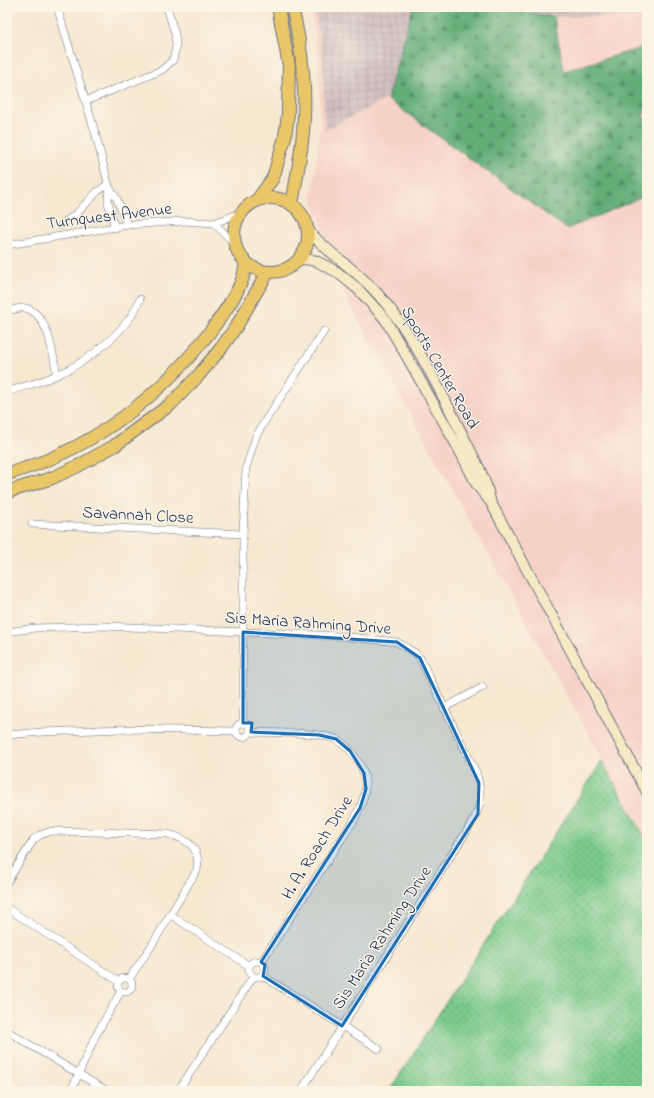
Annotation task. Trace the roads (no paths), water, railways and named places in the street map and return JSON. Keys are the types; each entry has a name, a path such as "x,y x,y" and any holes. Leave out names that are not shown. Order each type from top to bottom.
{"highway":[{"path":"257,200 273,178 285,137 288,114 289,66 278,7"},
{"path":"292,7 301,48 304,104 303,131 292,205"},
{"path":"277,198 292,205 302,214 306,223 308,230 306,246 298,260 286,269 268,272 256,269 241,258 236,248 234,229 237,220 242,211 257,200 277,198"},
{"path":"7,474 66,453 99,434 154,394 194,352 219,321 242,281 246,263"},
{"path":"7,492 52,478 78,466 114,446 171,404 222,348 268,272"}],"main road":[{"name":"Sports Center Road","path":"308,230 323,246 373,288 392,311 408,335 451,413 486,483 490,502"},
{"name":"Sports Center Road","path":"298,260 306,259 316,261 337,272 358,289 385,319 460,451 477,486 490,502 647,792"}],"street":[{"name":"Turnquest Avenue","path":"57,7 95,132 109,185"},
{"path":"86,102 162,70 173,60 176,47 175,34 167,7"},
{"path":"109,185 117,199 127,225"},
{"path":"61,225 77,213 97,192 109,185"},
{"path":"109,185 108,202 115,228"},
{"path":"236,248 230,239 214,223 242,211"},
{"name":"Turnquest Avenue","path":"7,245 127,225 184,222 214,223"},
{"path":"7,392 57,375 86,358 115,334 130,318 135,311 140,298"},
{"path":"7,311 24,308 36,313 41,319 47,331 57,375"},
{"path":"243,723 243,534 246,468 256,436 324,331"},
{"name":"Savannah Close","path":"32,524 243,534"},
{"name":"Sis Maria Rahming Drive","path":"7,632 34,628 105,626 340,636 398,642 420,658 476,772 481,794 478,814 301,1091"},
{"path":"444,708 483,687"},
{"path":"243,723 249,725 251,732 247,737 241,738 236,731 237,726 243,723"},
{"path":"7,735 49,731 115,729 236,731"},
{"name":"H. A. Roach Drive","path":"251,732 319,735 336,739 344,744 358,761 364,773 366,790 354,820 261,962"},
{"path":"7,882 34,839 46,832 168,834 186,840 195,851 198,858 197,870 171,915 129,979"},
{"path":"7,908 118,981"},
{"path":"171,915 249,966"},
{"path":"255,961 261,962 265,969 263,976 258,978 253,977 248,971 249,966 255,961"},
{"path":"263,976 379,1049"},
{"path":"118,981 123,977 129,979 132,983 130,989 126,992 121,991"},
{"path":"178,1091 253,977"},
{"path":"118,981 117,985 121,991"},
{"path":"71,1091 96,1036 121,991"},
{"path":"7,1031 107,1091"}]}
